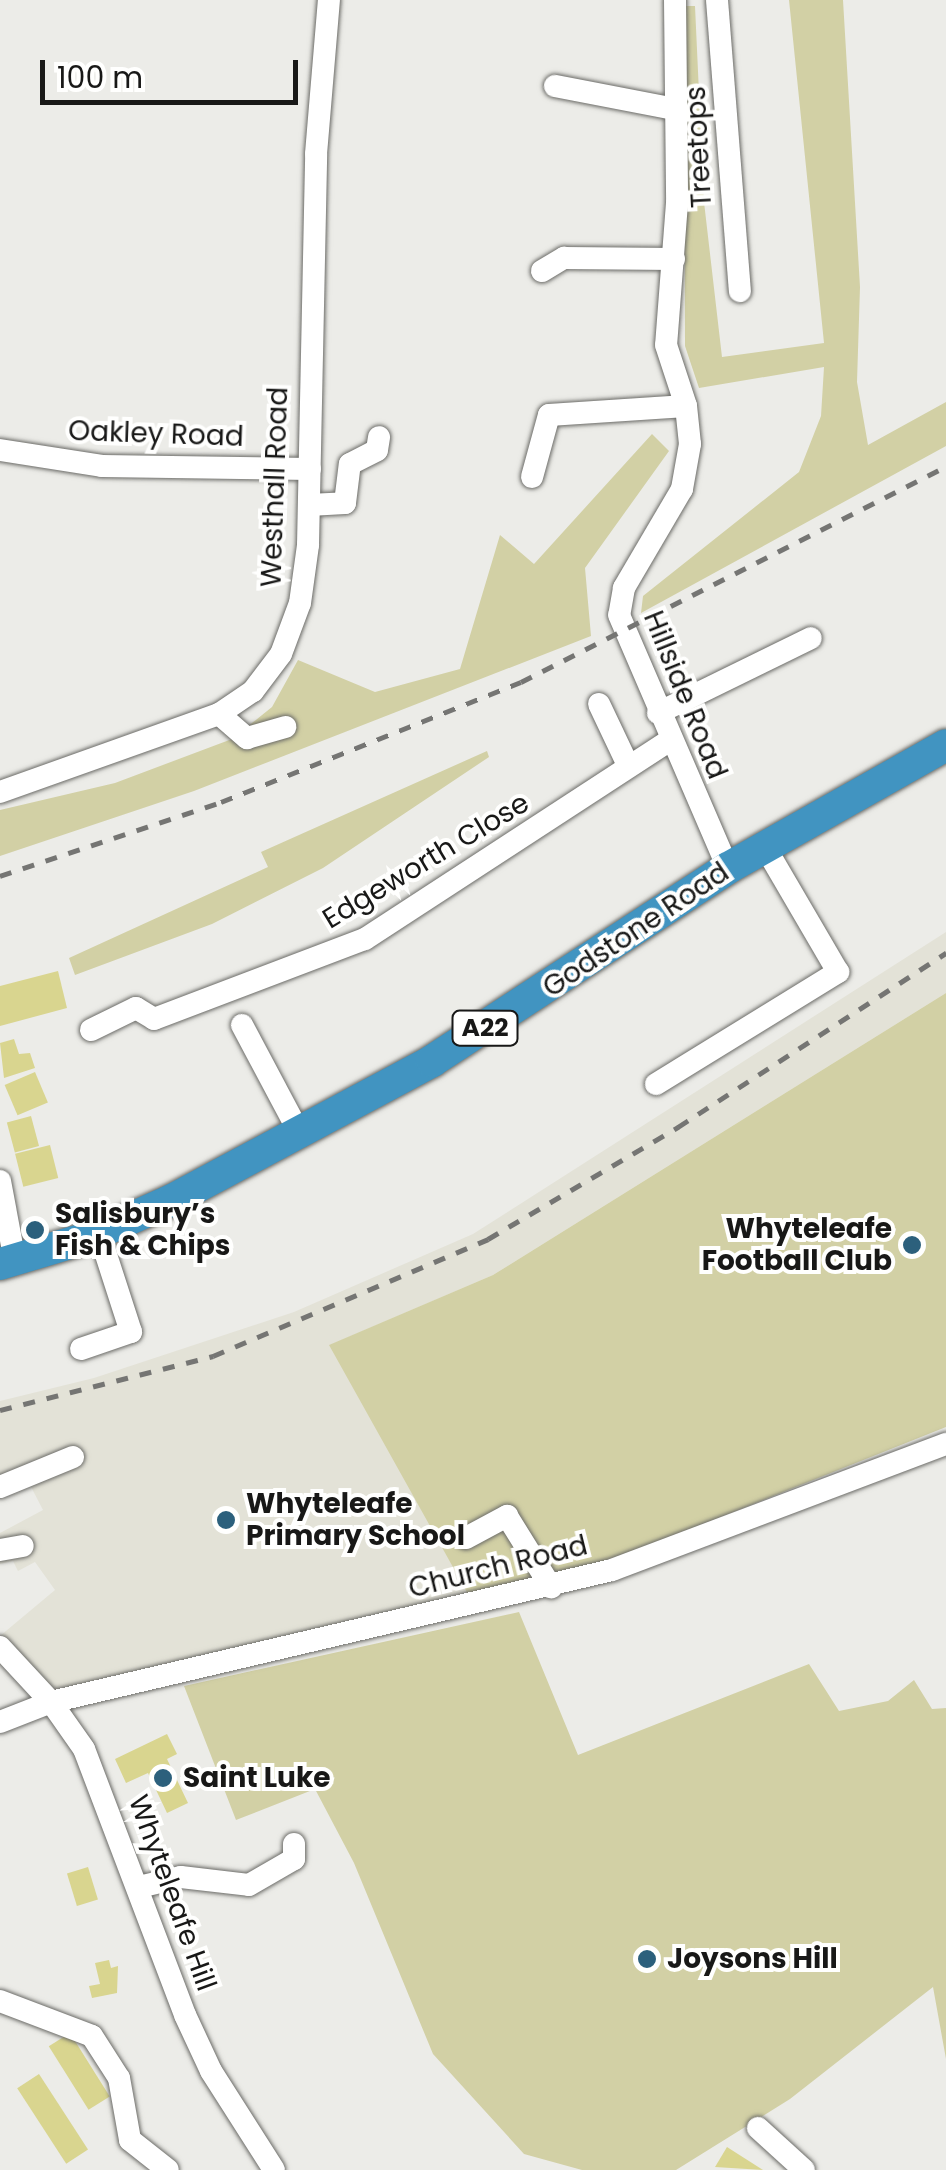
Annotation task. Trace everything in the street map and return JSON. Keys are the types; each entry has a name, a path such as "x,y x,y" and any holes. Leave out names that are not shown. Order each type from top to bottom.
{"highway":[{"name":"Godstone Road","path":"8,1262 99,1233 299,1132 544,993 728,868 946,745"}],"street":[{"name":"Westhall Road","path":"0,792 218,714 253,691 280,654 300,603 309,505 316,154 329,0"},
{"name":"Hillside Road","path":"675,0 674,259 666,345 686,406 690,444 682,489 618,600 668,741 728,868"},
{"name":"Treetops","path":"716,0 740,291"},
{"path":"555,86 675,109"},
{"path":"542,271 564,258 674,259"},
{"path":"532,476 549,415 686,406"},
{"path":"309,505 345,503 350,464 377,450 379,437"},
{"name":"Oakley Road","path":"0,450 102,466 310,469"},
{"path":"658,713 811,638"},
{"path":"598,704 628,765"},
{"path":"218,714 248,738 285,727"},
{"name":"Edgeworth Close","path":"91,1030 136,1008 154,1019 364,940 668,741"},
{"path":"656,1084 838,972 766,847"},
{"path":"242,1025 299,1132"},
{"path":"0,1181 8,1219 8,1262"},
{"path":"82,1348 132,1332 99,1233"},
{"name":"Church Road","path":"0,1722 51,1702 551,1587 946,1444"},
{"path":"0,1486 73,1457"},
{"path":"466,1538 507,1516 551,1587"},
{"name":"Whyteleafe Hill","path":"0,1647 51,1702 84,1750 185,2015 260,2165"},
{"path":"139,1887 181,1878 250,1884 294,1859 294,1844"},
{"path":"0,2001 92,2036 120,2078 130,2140 168,2170"},
{"path":"758,2128 804,2170"}],"shaded area":[{"path":"789,0 843,0 860,287 857,382 868,445 946,402 946,446 641,613 643,596 799,472 821,416 824,367 699,388 685,346 684,6 695,6 704,202 722,357 824,343"},
{"path":"652,434 669,451 585,568 591,636 194,791 0,856 0,810 115,783 232,739 272,707 298,660 375,692 460,669 500,535 534,564"},
{"path":"487,751 489,757 323,868 212,924 75,975 69,958 268,867 261,852"},
{"name":"Whyteleafe Primary School","path":"946,932 946,993 493,1275 330,1345 474,1602 54,1696 0,1636 55,1590 35,1562 18,1571 13,1561 0,1564 0,1533 43,1510 29,1483 0,1494 0,1401 94,1378 294,1312 473,1234"},
{"path":"946,993 946,1427 641,1549 473,1603 329,1345 493,1275"},
{"path":"519,1612 578,1755 809,1664 839,1711 888,1701 914,1680 932,1709 946,1708 946,2059 933,1987 790,2099 676,2170 582,2170 524,2154 433,2054 354,1863 315,1789 236,1820 184,1686"}],"building":[{"path":"58,971 67,1008 0,1026 0,986"},
{"path":"14,1039 19,1054 30,1053 35,1068 4,1078 0,1043"},
{"path":"35,1072 48,1102 18,1115 5,1085"},
{"path":"31,1116 39,1146 15,1152 7,1122"},
{"path":"50,1145 58,1178 23,1187 15,1154"},
{"name":"Saint Luke","path":"167,1734 177,1754 167,1759 188,1803 167,1813 148,1773 126,1783 115,1759"},
{"path":"88,1867 98,1900 77,1906 67,1873"},
{"path":"109,1960 111,1968 118,1966 117,1993 92,1998 89,1986 100,1984 95,1963"},
{"path":"70,2033 110,2097 89,2110 49,2046"},
{"path":"39,2074 88,2149 66,2164 17,2088"},
{"path":"727,2147 763,2170 715,2167"}],"railway":[{"path":"0,876 221,802 521,682 946,466"},
{"path":"0,1410 213,1356 488,1239 678,1127 946,953"}],"place":[{"name":"Salisbury’s Fish & Chips","path":"35,1230"},
{"name":"Whyteleafe Football Club","path":"912,1245"},
{"name":"Whyteleafe Primary School","path":"226,1520"},
{"name":"Saint Luke","path":"163,1778"},
{"name":"Joysons Hill","path":"647,1959"}]}
